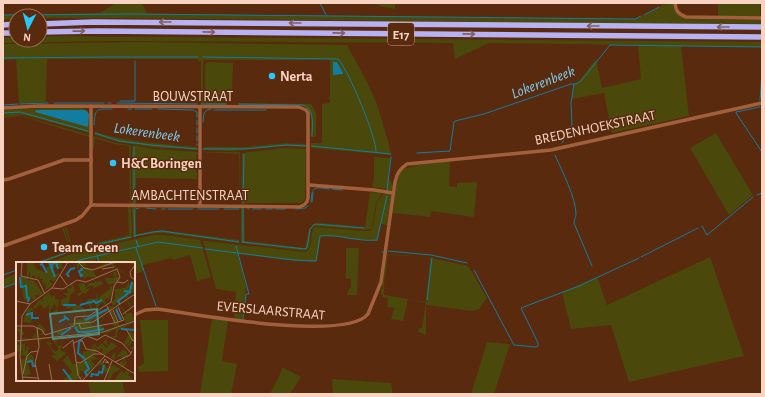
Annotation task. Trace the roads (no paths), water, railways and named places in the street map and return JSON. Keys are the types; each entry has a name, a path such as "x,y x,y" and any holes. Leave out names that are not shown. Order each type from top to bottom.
{"highway":[{"name":"E17","path":"48,24 124,22 762,27"},
{"name":"E17","path":"48,32 113,31 762,37"}],"street":[{"path":"675,3 676,10 680,15 686,17 762,18"},
{"name":"BREDENHOEKSTRAAT","path":"407,164 551,150 762,103"},
{"name":"BOUWSTRAAT","path":"3,108 39,106 298,107 306,110 309,116 309,185"},
{"path":"3,246 76,220 82,216 91,205 91,106"},
{"path":"200,107 200,206"},
{"path":"3,180 64,160 91,160"},
{"name":"EVERSLAARSTRAAT","path":"135,315 145,310 158,309 237,320 312,327 335,326 363,319 368,314 381,282 394,193 399,171 407,164"},
{"path":"309,185 394,193"},
{"name":"AMBACHTENSTRAAT","path":"91,205 302,206 308,202 309,185"},
{"path":"3,358 16,353"}],"water":[{"path":"333,62 337,62 343,74 333,75"},
{"path":"36,110 84,110 87,111 89,115 88,127 35,112"}],"waterway":[{"path":"320,3 326,15"},
{"path":"644,15 659,7"},
{"path":"3,15 133,14 635,19 641,16"},
{"name":"Lokerenbeek","path":"417,153 450,151 455,121 484,114 571,84 576,84 581,81 610,45 762,47"},
{"path":"3,58 198,57"},
{"path":"203,57 338,59 343,65 361,104 372,133 376,152"},
{"path":"120,101 135,101 135,61"},
{"name":"Lokerenbeek","path":"760,100 762,73"},
{"path":"562,143 572,125 571,103 574,84"},
{"path":"20,104 48,103"},
{"path":"54,103 104,103"},
{"path":"117,103 197,104"},
{"path":"3,105 18,104"},
{"path":"201,104 226,104"},
{"path":"239,104 304,105 310,111 312,136"},
{"name":"Lokerenbeek","path":"760,107 736,113 762,152"},
{"path":"94,125 97,111 112,109"},
{"path":"135,109 152,109"},
{"path":"158,109 193,110 197,112 197,117"},
{"path":"203,122 204,113 211,109"},
{"path":"214,110 266,110"},
{"name":"Lokerenbeek","path":"3,113 20,112 88,131"},
{"path":"197,120 197,125"},
{"path":"197,128 197,133"},
{"name":"Lokerenbeek","path":"95,133 119,141 197,149"},
{"path":"197,136 197,141"},
{"name":"Lokerenbeek","path":"203,149 244,149 287,145 306,146"},
{"name":"Lokerenbeek","path":"312,146 391,154"},
{"path":"134,147 134,202"},
{"path":"243,202 244,155"},
{"path":"555,155 574,200 576,214 574,223 592,266"},
{"path":"387,190 391,157"},
{"path":"311,202 313,190 317,188 329,189"},
{"path":"332,189 342,190"},
{"path":"312,202 313,193"},
{"name":"Lokerenbeek","path":"757,195 762,193"},
{"path":"205,249 294,260 316,261 320,236 377,240 387,196"},
{"name":"Lokerenbeek","path":"702,226 707,235 753,197"},
{"path":"296,209 305,208 308,206"},
{"path":"146,208 156,209"},
{"path":"134,209 135,237"},
{"path":"168,209 193,209"},
{"path":"198,209 219,209"},
{"path":"224,209 239,209"},
{"path":"243,209 243,242"},
{"path":"253,209 261,209"},
{"path":"266,209 272,209"},
{"path":"276,209 285,209"},
{"path":"242,242 305,249 307,248 310,229 315,224 364,228"},
{"name":"Lokerenbeek","path":"641,257 698,228"},
{"path":"134,236 162,231 239,242"},
{"path":"77,249 131,237"},
{"path":"136,240 138,246"},
{"path":"74,262 158,242 203,248"},
{"path":"236,246 249,294 246,294 243,319"},
{"path":"136,248 156,306"},
{"name":"Lokerenbeek","path":"388,251 431,255 467,263"},
{"path":"40,262 69,252"},
{"path":"97,256 99,262"},
{"path":"427,300 432,258"},
{"name":"Lokerenbeek","path":"474,270 514,345 536,347 538,346 538,343 521,308 579,286 639,258"},
{"path":"3,275 16,270"},
{"path":"3,288 16,283"}],"place":[{"name":"Nerta","path":"272,76"},
{"name":"H&C Boringen","path":"113,163"},
{"name":"Team Green","path":"44,247"}]}
